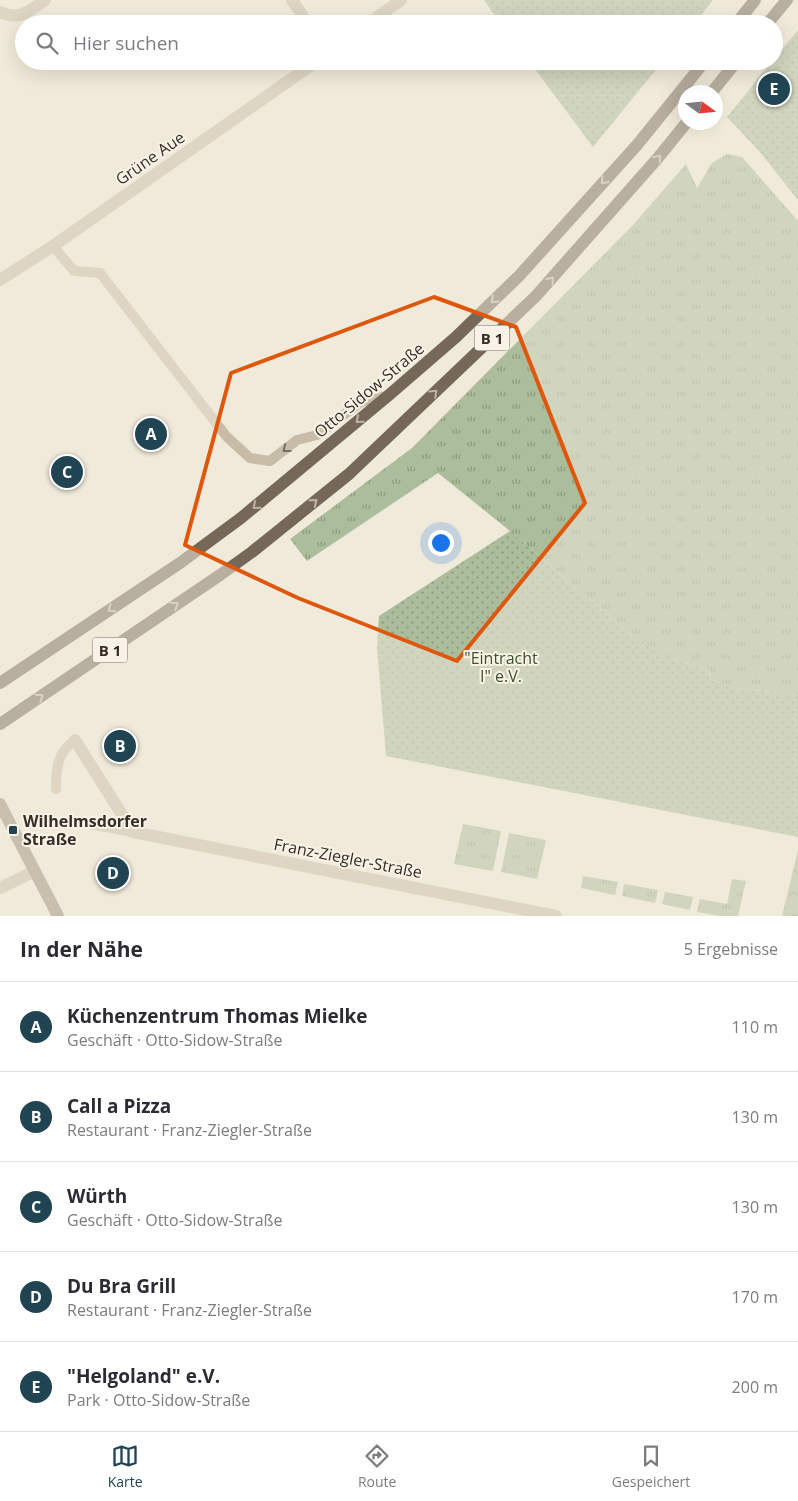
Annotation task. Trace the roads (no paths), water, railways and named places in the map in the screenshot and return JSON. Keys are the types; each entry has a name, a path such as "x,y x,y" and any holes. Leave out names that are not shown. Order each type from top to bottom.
{"main road":[{"path":"743,15 755,0"},
{"path":"774,15 787,0"},
{"name":"Otto-Sidow-Straße","path":"0,683 180,563 241,518 456,337 519,276 637,145 698,70"},
{"path":"718,85 730,70"},
{"name":"B 1","path":"0,724 220,575 349,474 536,296 681,130"}],"street":[{"path":"15,15 26,13 45,0"},
{"path":"292,0 302,15"},
{"path":"380,15 401,0"},
{"path":"0,12 10,16 15,15"},
{"name":"Grüne Aue","path":"0,280 53,246 304,70"},
{"path":"75,740 134,832"},
{"path":"0,804 58,916"},
{"name":"Franz-Ziegler-Straße","path":"134,832 556,916"},
{"path":"0,888 35,871"}],"lane":[{"path":"53,246 74,271 100,273 227,437 250,458 270,461 297,440 316,434 361,402 389,395"},
{"path":"56,789 56,774 60,758 66,747 75,740"},
{"name":"Franz-Ziegler-Straße","path":"90,824 134,832"}],"place":[{"name":"\"Helgoland\" e.V.","path":"774,89"},
{"name":"Küchenzentrum Thomas Mielke","path":"151,434"},
{"name":"Würth","path":"67,472"},
{"name":"Call a Pizza","path":"120,746"},
{"name":"Wilhelmsdorfer Straße","path":"13,830"},
{"name":"Du Bra Grill","path":"113,873"}],"park label":[{"name":"\"Eintracht I\" e.V.","path":"501,667"}]}
